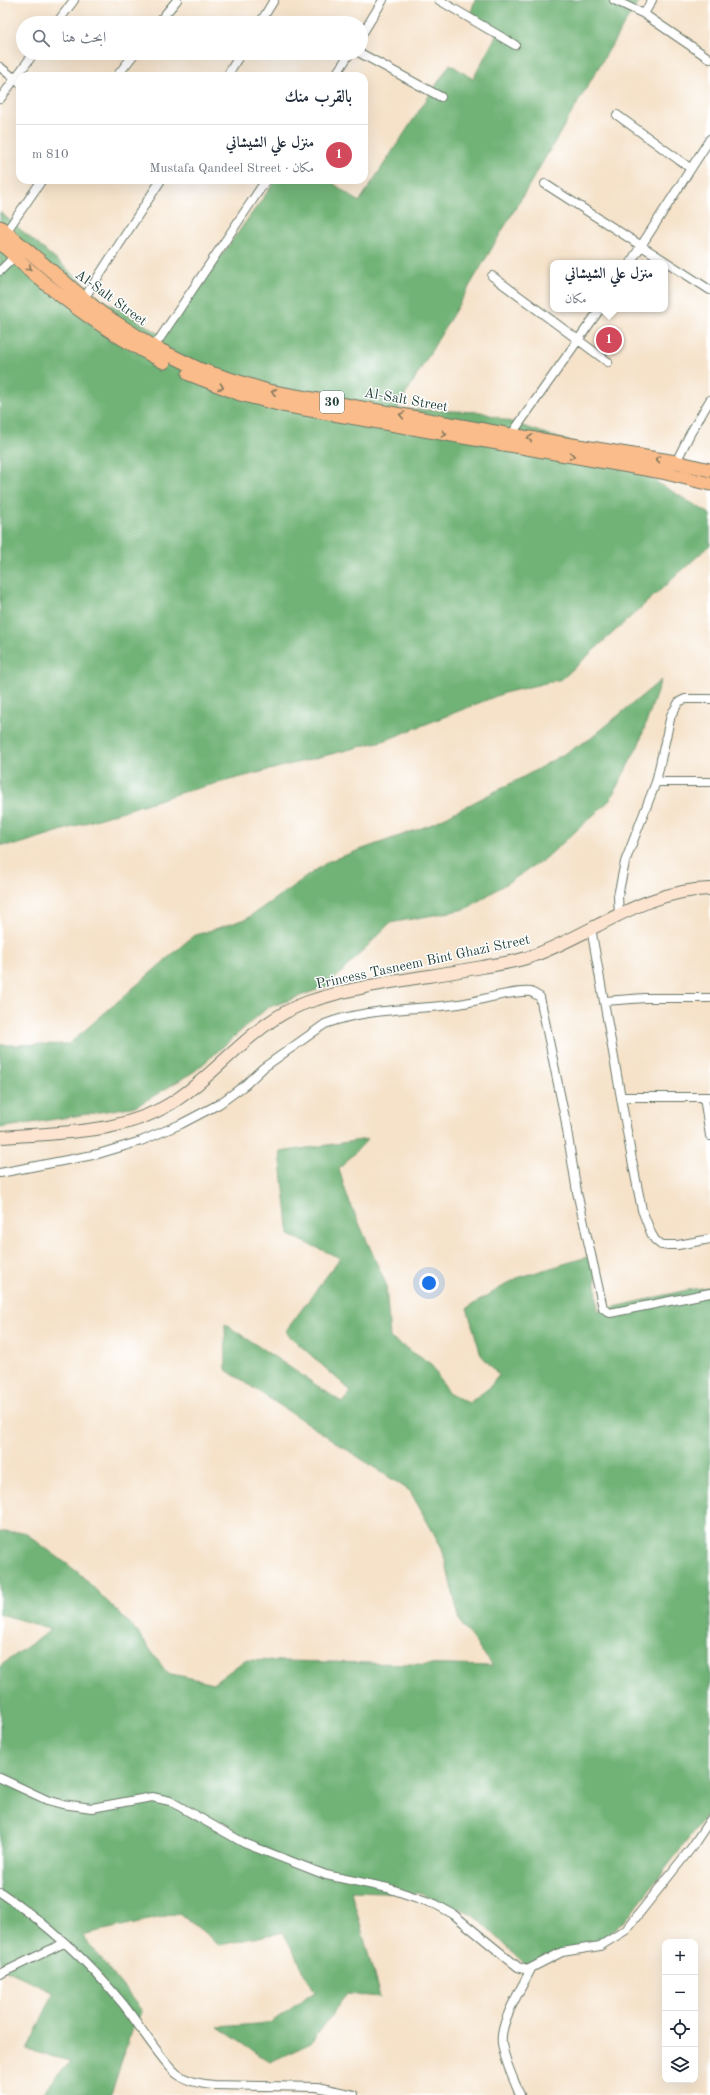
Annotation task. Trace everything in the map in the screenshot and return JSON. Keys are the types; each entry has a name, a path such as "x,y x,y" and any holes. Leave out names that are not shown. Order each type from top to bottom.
{"main road":[{"name":"Al-Salt Street","path":"2,234 14,256 80,310 123,340 175,368 234,392 263,401 325,413 662,472 710,484"},
{"name":"Al-Salt Street","path":"2,234 83,300 113,322 154,347 201,370 258,388 511,435 676,462 710,470"},
{"name":"Princess Tasneem Bint Ghazi Street","path":"0,1137 82,1130 132,1122 152,1114 178,1099 205,1078 240,1045 283,1013 295,1007 322,998 398,981 520,960 553,948 642,903 665,895 710,888"}],"street":[{"path":"62,16 74,0"},
{"path":"164,16 177,0"},
{"path":"264,16 274,0"},
{"path":"368,25 383,0"},
{"path":"439,0 515,45"},
{"path":"614,0 644,14 710,59"},
{"path":"644,14 652,0"},
{"path":"368,57 441,97"},
{"path":"23,72 30,60"},
{"path":"120,72 130,60"},
{"path":"229,72 237,60"},
{"path":"338,72 345,60"},
{"path":"0,67 16,79"},
{"path":"0,99 16,83"},
{"path":"617,115 690,168"},
{"path":"632,260 710,139"},
{"path":"2,234 39,184"},
{"path":"83,300 155,184"},
{"path":"154,347 263,184"},
{"path":"545,184 663,260"},
{"path":"0,271 14,256"},
{"path":"668,263 710,290"},
{"path":"492,276 608,362"},
{"path":"511,435 579,341 598,312"},
{"path":"676,462 710,400"},
{"path":"619,915 618,896 625,862 656,782 671,715 679,702 685,700 710,699"},
{"path":"656,782 710,782"},
{"path":"591,928 642,1210 652,1237 661,1245 670,1246 710,1239"},
{"path":"0,1173 98,1154 141,1141 181,1124 219,1104 245,1085 269,1063 326,1024 337,1019 358,1015 431,1008 531,992 540,997 547,1041 565,1118 577,1192 603,1308 610,1313 710,1293"},
{"path":"604,1001 645,998 710,998"},
{"path":"621,1097 707,1097 710,1136"},
{"path":"0,1778 47,1800 62,1804 92,1808 105,1807 152,1797 170,1801 252,1846 326,1875 388,1888 435,1904 453,1914 518,1967 527,1970 562,1952 600,1946 626,1930 692,1848 710,1820"},
{"path":"0,1892 21,1906 97,1973 140,2024 165,2061 177,2073 187,2080 199,2084 214,2085 317,2087 354,2095"},
{"path":"0,1974 64,1943"},
{"path":"520,2095 504,2054 502,2041 503,2029 531,1969"}],"green space":[{"path":"475,0 640,0 623,26 397,409 481,412 613,456 710,514 710,545 562,679 504,693 386,740 183,792 16,845 0,845 0,212 102,299 163,336 273,184 334,184 359,202 450,64 473,79 498,32 469,18"},
{"path":"661,680 639,744 610,800 545,859 466,909 390,923 328,986 267,1008 195,1071 137,1106 0,1128 0,1045 69,1044 193,936 246,919 329,861 430,825 527,775 590,739"},
{"path":"368,1139 339,1169 347,1196 386,1284 390,1338 431,1364 448,1393 469,1403 489,1388 499,1375 481,1355 467,1308 517,1278 594,1255 598,1311 687,1290 710,1287 710,1811 625,1921 595,1944 527,1966 473,1914 418,1893 351,1891 380,1997 347,1994 311,2043 270,2062 218,2027 270,2023 315,1992 283,1932 220,1945 179,1913 82,1935 142,2011 131,2031 111,2095 41,2095 70,2061 27,2050 54,1992 0,1967 0,1666 52,1629 0,1614 0,1532 24,1532 79,1573 136,1630 167,1673 214,1683 245,1660 493,1666 460,1622 442,1548 410,1491 226,1370 225,1324 343,1403 351,1391 285,1332 340,1258 289,1235 280,1152"}],"place":[{"name":"منزل علي الشيشاني","path":"609,340"}]}
